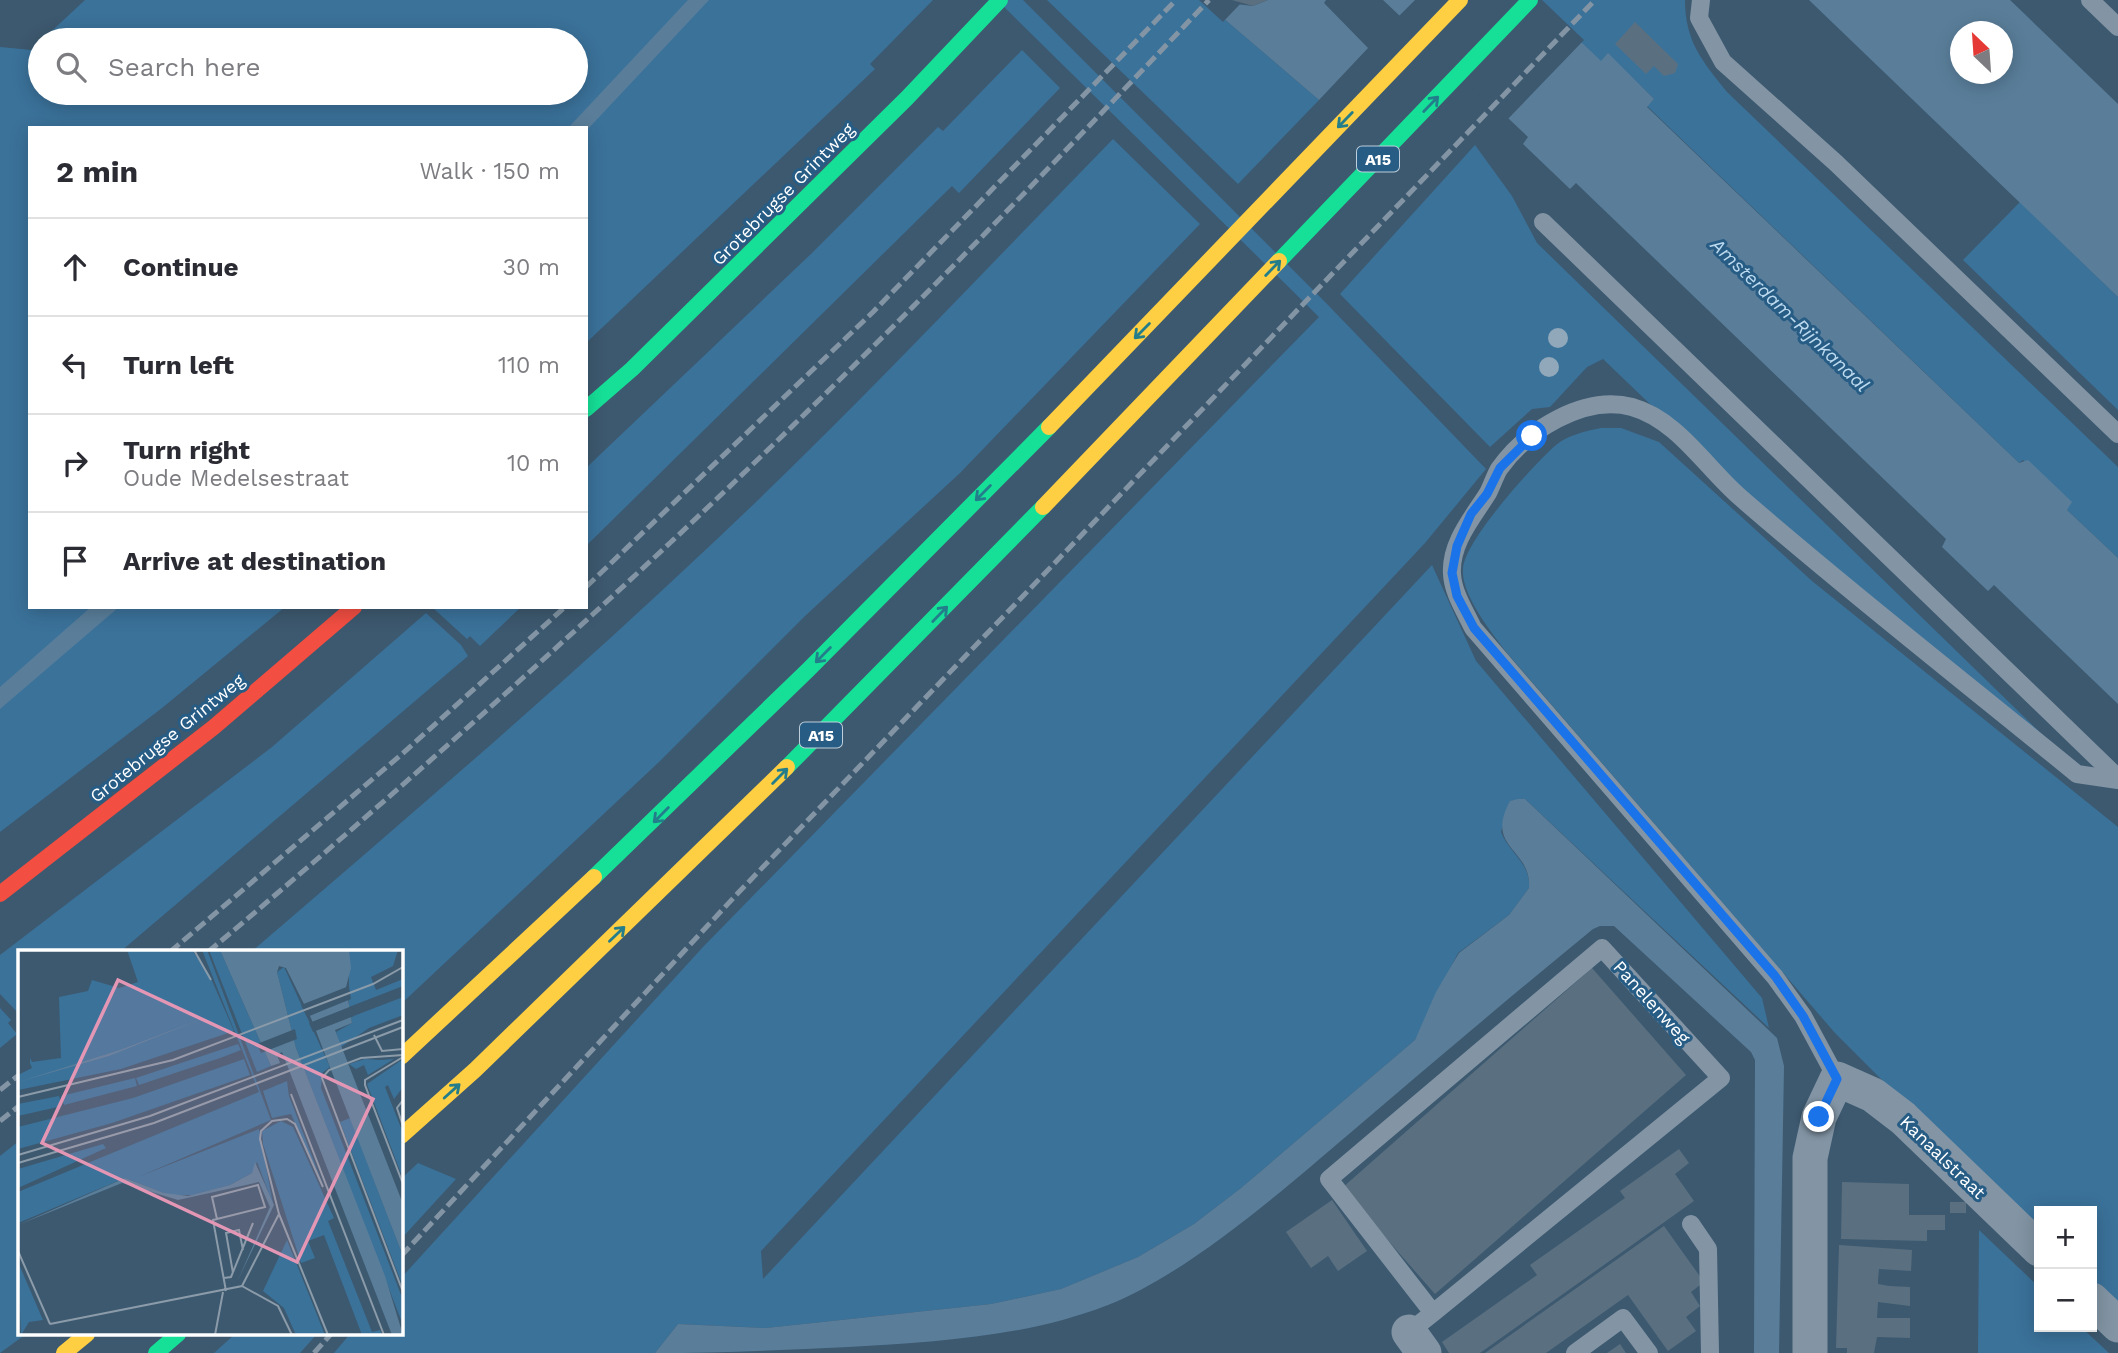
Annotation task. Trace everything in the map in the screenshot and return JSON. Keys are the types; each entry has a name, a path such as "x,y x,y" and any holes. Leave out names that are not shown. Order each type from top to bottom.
{"main road":[{"name":"Grotebrugse Grintweg","path":"588,407 632,369 907,98 1000,0"},
{"path":"402,1056 652,823 854,624 1190,282 1460,0"},
{"name":"A15","path":"402,1135 485,1061 842,714 1530,0"},
{"name":"Grotebrugse Grintweg","path":"0,894 214,727 352,609"},
{"path":"64,1353 85,1336"},
{"path":"156,1353 176,1336"}],"street":[{"name":"Kanaalstraat","path":"1837,1079 1873,1095 1903,1118 2034,1244"},
{"path":"1810,1353 1810,1158 1819,1117 1837,1079"},
{"path":"2097,1305 2118,1325"}],"lane":[{"path":"1701,0 1699,18 1723,62 1836,163 2118,434"},
{"path":"2090,0 2118,27"},
{"path":"1543,222 2118,779"},
{"path":"1837,1079 1803,1016 1775,976 1474,628 1457,596 1452,573 1457,546 1471,514 1487,494 1500,468 1532,436 1562,417 1596,405 1630,407 1663,421 1738,496 2077,774 2118,779"},
{"name":"Panelenweg","path":"1602,948 1721,1078 1422,1333 1329,1179 1602,948"},
{"path":"1691,1224 1708,1249 1710,1353"},
{"path":"1575,1353 1623,1318 1648,1353"}],"shaded area":[{"path":"85,0 933,0 870,64 875,69 588,341 588,126 28,126 28,609 283,609 162,708 0,832 0,47 28,50 28,105 588,105 588,28 55,28"},
{"path":"997,0 1023,0 1328,305 1486,469 1425,543 761,1251 763,1279 1432,565 1476,661 1762,998 1769,1028 1525,799 1510,801 1501,832 1527,872 1529,888 1509,915 1458,953 1415,1040 1241,1188 1194,1224 1138,1257 1061,1289 991,1304 766,1328 678,1324 655,1353 334,1353 348,1336 402,1336 402,1277 703,947 1319,317"},
{"path":"1047,0 1202,0 1319,100 1238,184"},
{"path":"1537,0 1685,0 1688,27 1697,50 1727,92 2118,467 2118,558 2067,510 2023,460 2019,463 1647,106 1654,99 1608,54 1601,62"},
{"path":"1022,50 1060,88 959,193 952,186 588,544 588,466 813,252 938,127 943,131"},
{"path":"1113,139 1200,224 960,473 805,616 659,762 402,1003 402,950 253,950 544,698 715,541 866,393"},
{"path":"1475,145 1512,196 1537,243 2053,745 1774,523 1603,359 1587,367 1550,407 1532,409 1490,447 1340,294"},
{"path":"2020,202 2118,297 2118,410 1963,260"},
{"path":"1621,428 1659,442 1812,581 2118,827 2118,1314 2097,1294 2097,1206 2034,1206 2034,1232 1835,1033 1507,653 1472,602 1463,569 1466,556 1475,540 1532,468 1556,445 1583,432"},
{"path":"434,609 519,609 480,646 470,636 467,639"},
{"path":"426,613 461,645 468,656 122,950 18,950 18,1013 0,994 0,955 272,747"},
{"path":"0,1008 11,1020 8,1023 17,1034 0,1048"},
{"path":"18,1142 18,1336 23,1336 0,1353 0,1156"},
{"path":"418,1163 456,1179 402,1238 402,1178"},
{"path":"1979,1230 2034,1282 2034,1332 2086,1332 2109,1353 1978,1353"},
{"path":"233,1336 315,1336 300,1353 214,1353"}],"water":[{"path":"688,0 709,0 588,129 588,126 570,126"},
{"path":"1202,0 1253,6 1268,0 1326,0 1324,3 1368,48 1319,100"},
{"name":"Amsterdam-Rijnkanaal","path":"1383,0 1537,0 1601,61 1608,53 1654,99 1647,107 2019,463 2028,460 2072,502 2067,510 2118,558 2118,704 1994,585 1988,591 1942,547 1946,539 1576,183 1570,189 1523,144 1528,137"},
{"path":"1809,0 2010,0 2118,104 2118,297"},
{"path":"89,609 117,609 0,709 0,687"},
{"path":"1525,799 1777,1038 1784,1066 1779,1353 1754,1353 1755,1060 1751,1052 1614,926 1600,926 1562,954 1295,1180 1202,1252 1139,1291 1077,1316 980,1336 881,1345 655,1353 678,1324 766,1328 991,1304 1061,1289 1138,1257 1194,1224 1241,1188 1415,1040 1436,992 1459,953 1509,915 1529,888 1524,864 1505,839 1502,829 1503,817 1510,801"}],"pier":[{"path":"1199,0 1239,0 1243,1 1223,22"},
{"path":"1415,0 1542,0 1584,40 1506,121 1397,18"}],"building":[{"path":"1232,0 1268,0 1253,6"},
{"path":"1635,22 1678,64 1675,73 1664,76 1654,66 1646,74 1615,44"},
{"path":"1592,968 1686,1075 1435,1294 1342,1188"},
{"path":"1679,1149 1689,1163 1675,1174 1694,1201 1480,1353 1449,1353 1442,1342 1537,1275 1530,1265 1625,1198 1620,1191"},
{"path":"1842,1182 1909,1184 1909,1215 1945,1215 1945,1230 1927,1230 1927,1241 1841,1239"},
{"path":"1332,1200 1367,1251 1338,1271 1328,1256 1311,1268 1286,1232"},
{"path":"1950,1202 1966,1202 1966,1213 1950,1213"},
{"path":"1664,1226 1704,1282 1691,1292 1700,1306 1686,1317 1696,1331 1668,1351 1628,1295 1546,1353 1485,1353"},
{"path":"1839,1245 1912,1250 1911,1271 1879,1269 1878,1280 1878,1284 1910,1287 1910,1306 1878,1302 1877,1318 1910,1318 1910,1338 1877,1337 1874,1353 1847,1353 1847,1348 1836,1348"},
{"path":"1620,1344 1626,1353 1607,1353"}],"railway":[{"path":"588,585 873,312 1176,0"},
{"path":"210,950 500,699 740,476 944,275 1209,0"},
{"path":"402,1255 738,893 1595,0"},
{"path":"172,950 402,754 563,609"},
{"path":"0,1090 18,1076"},
{"path":"0,1121 18,1107"},
{"path":"314,1353 329,1336"}],"traffic: fast":[{"path":"588,407 632,369 907,98 1000,0"},
{"path":"1279,261 1530,0"},
{"path":"594,877 808,670 1049,427"},
{"path":"787,767 1043,507"},
{"path":"156,1353 176,1336"}],"traffic: slow":[{"path":"1049,427 1460,0"},
{"path":"1043,507 1279,261"},
{"path":"402,1135 475,1070 787,767"},
{"path":"402,1056 594,877"},
{"path":"64,1353 85,1336"}],"traffic: jam":[{"path":"0,894 214,727 352,609"}],"route":[{"path":"1532,436 1500,468 1487,494 1471,514 1457,546 1452,573 1457,596 1474,628 1775,976 1803,1016 1837,1079 1819,1117"}]}
